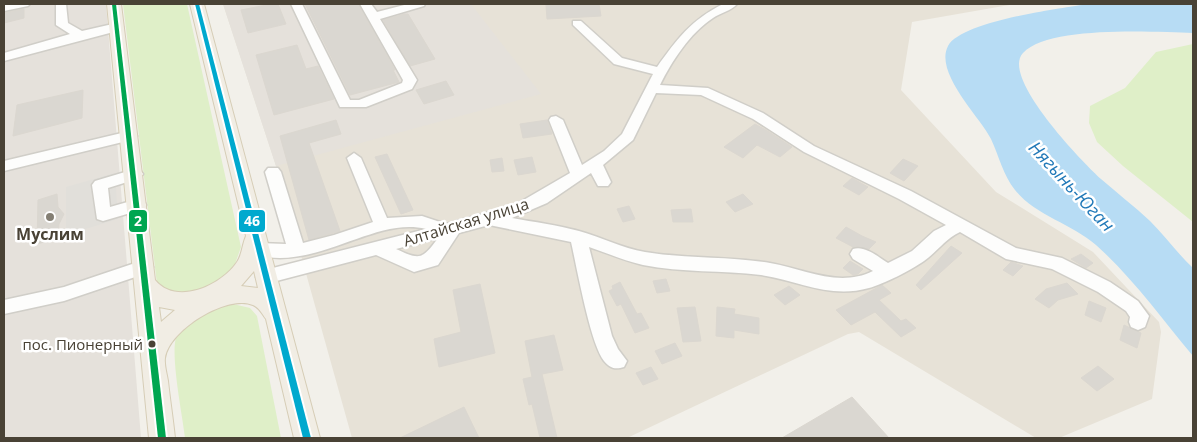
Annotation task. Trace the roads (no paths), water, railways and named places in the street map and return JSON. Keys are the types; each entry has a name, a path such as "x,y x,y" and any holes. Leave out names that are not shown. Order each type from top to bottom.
{"main road":[{"path":"114,4 135,174 162,438"},
{"path":"197,4 307,438"},
{"path":"144,275 154,294 162,299 179,301 209,294 227,284 242,271 249,261 257,242"},
{"path":"153,360 163,336 175,322 215,300 234,296 256,297 267,302 275,315"}],"lane":[{"path":"4,8 24,4"},
{"path":"61,4 62,26 80,35"},
{"path":"297,4 345,104 348,105 361,104 407,86 410,83 366,4"},
{"path":"373,17 420,4"},
{"name":"Алтайская улица","path":"265,277 489,219 521,209 541,199 578,175 628,136 660,72 696,24 731,4"},
{"path":"577,23 618,61 660,72"},
{"path":"4,57 80,35 117,27"},
{"path":"651,89 703,91 758,116 809,149 905,195 1012,254 1056,262 1104,287 1132,306 1140,316 1138,322"},
{"path":"556,120 578,175"},
{"path":"4,166 130,136"},
{"path":"354,158 382,225"},
{"path":"594,163 603,182"},
{"path":"273,172 297,251"},
{"path":"135,174 100,185 103,215 138,205"},
{"path":"489,219 578,237 643,258 672,262 730,264 770,270 830,285 848,286 869,281 918,256 940,235 960,225"},
{"path":"257,242 286,252 312,249 382,225 410,220 429,222 450,230 432,260 414,265 377,248"},
{"path":"578,237 603,336 610,354 617,361"},
{"path":"859,254 887,271"},
{"path":"6,305 64,294 144,275"}],"water":[{"name":"Нягынь-Юган","path":"1082,5 1193,5 1193,33 1104,32 1055,38 1036,44 1023,53 1019,65 1023,81 1033,99 1062,138 1101,179 1150,221 1193,268 1193,356 1134,284 1109,257 1076,231 1043,213 1023,199 1015,190 1004,172 991,139 960,94 947,69 945,57 948,46 956,38 971,30 1010,18"}],"place":[{"name":"Муслим","path":"50,217"},
{"name":"пос. Пионерный","path":"152,344"}]}
